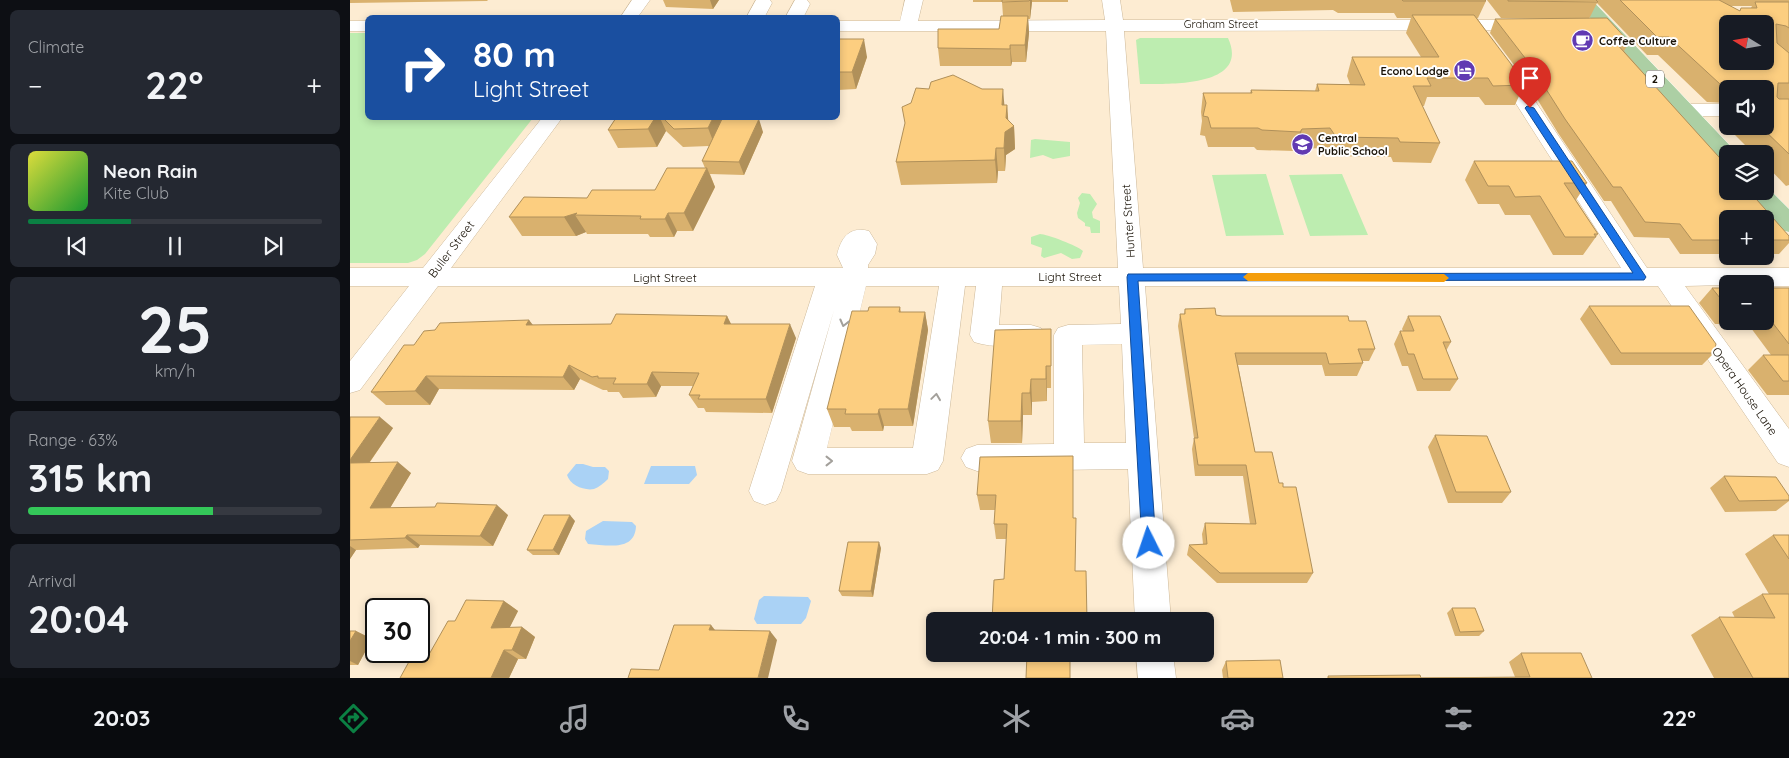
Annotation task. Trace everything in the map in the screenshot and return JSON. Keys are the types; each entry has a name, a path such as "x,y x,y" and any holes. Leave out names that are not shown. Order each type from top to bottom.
{"main road":[{"name":"2","path":"1583,0 1719,147"},
{"path":"1767,200 1789,224"}],"street":[{"path":"630,15 641,0"},
{"path":"914,0 914,30"},
{"name":"Graham Street","path":"840,26 914,30 1112,13 1485,30 1552,25"},
{"name":"Hunter Street","path":"1112,13 1136,334 1152,612"},
{"path":"1584,25 1605,24"},
{"path":"350,26 365,26"},
{"name":"Opera House Lane","path":"1485,30 1653,278 1789,454"},
{"path":"1684,110 1719,110"},
{"name":"Buller Street","path":"350,382 550,120"},
{"path":"847,272 808,461 927,461 953,276"},
{"path":"765,491 847,272"},
{"name":"Light Street","path":"350,277 847,272 953,276 1132,277 1789,277"},
{"path":"990,276 984,335 1136,334"},
{"path":"1068,335 1069,457"},
{"path":"977,458 1143,456"},
{"path":"1156,662 1157,678"}],"green space":[{"path":"350,33 365,33 365,120 531,120 425,254 417,260 408,263 350,263"},
{"path":"1140,38 1228,38 1232,54 1228,66 1217,75 1203,80 1186,83 1140,84 1136,40"},
{"path":"1031,140 1070,142 1070,156 1053,159 1043,155 1030,158"},
{"path":"1266,174 1284,235 1226,236 1212,175"},
{"path":"1342,174 1368,235 1310,236 1289,175"},
{"path":"1082,193 1090,194 1097,204 1092,212 1093,218 1100,221 1100,233 1091,233 1090,227 1085,226 1085,223 1078,218 1077,213 1080,203 1078,198"},
{"path":"1040,234 1069,243 1080,249 1083,251 1080,258 1072,259 1061,253 1044,258 1041,256 1042,248 1031,244 1031,237"}],"water":[{"path":"576,464 605,467 609,471 608,479 594,489 578,487 571,482 567,475"},
{"path":"651,466 695,466 697,475 689,484 644,484"},
{"path":"603,521 632,522 636,526 631,540 611,546 588,544 585,539 586,531"},
{"path":"764,596 808,597 811,601 806,618 801,624 757,624 754,619 759,600"}],"building":[{"path":"1002,0 1030,0 1002,2"},
{"path":"1485,0 1486,1 1403,1"},
{"path":"1596,0 1598,2 1508,1"},
{"path":"1620,0 1719,0 1740,11 1741,8 1757,8 1755,2 1789,2 1789,28 1776,24 1777,43 1789,53 1789,83 1778,83 1777,97 1779,99 1789,99 1789,154 1769,135 1774,135 1774,80 1719,80 1719,83 1669,37 1657,37"},
{"path":"1412,15 1474,15 1511,64 1524,85 1493,86 1488,78 1427,78 1431,86 1413,86 1440,143 1400,142 1398,138 1336,137 1330,128 1302,129 1300,132 1262,130 1258,128 1211,128 1208,117 1203,116 1206,103 1203,93 1252,93 1251,90 1319,91 1317,84 1365,85 1352,57 1439,57"},
{"path":"1001,16 1028,16 1025,45 1010,45 1010,49 938,48 938,29 999,29"},
{"path":"1607,18 1629,42 1615,42 1719,157 1719,200 1757,200 1766,210 1719,210 1719,240 1692,240 1680,224 1645,222 1621,187 1613,187 1565,119 1532,67 1495,19"},
{"path":"840,39 864,39 852,72 840,72"},
{"path":"953,75 982,89 1003,89 1002,105 1007,105 1006,118 1014,126 1005,132 1004,148 996,148 995,160 896,162 905,123 902,107 911,103 916,88 929,89 931,82"},
{"path":"615,120 654,120 648,129 608,130"},
{"path":"665,120 712,120 708,128 674,129"},
{"path":"722,120 759,120 739,162 702,161"},
{"path":"1474,161 1572,161 1587,183 1564,183 1598,234 1594,234 1596,237 1565,237 1540,196 1515,197 1509,186 1488,186"},
{"path":"667,168 707,168 684,213 668,213 665,219 640,219 641,216 575,215 577,213 564,217 509,217 524,197 587,198 592,190 655,190"},
{"path":"1774,219 1789,236 1789,240 1774,240"},
{"path":"1712,288 1719,288 1719,297"},
{"path":"1774,288 1789,288 1789,344 1774,325"},
{"path":"1589,306 1689,306 1716,344 1714,353 1621,353"},
{"path":"869,307 900,307 899,312 925,312 908,409 879,409 878,414 845,414 846,409 827,409 852,311 868,311"},
{"path":"1215,308 1216,315 1222,316 1348,316 1349,321 1366,321 1375,349 1358,349 1363,363 1329,364 1326,353 1235,353 1255,452 1272,452 1279,483 1283,483 1283,487 1296,487 1313,573 1220,573 1189,545 1207,544 1205,523 1256,524 1246,465 1198,465 1194,438 1198,438 1180,314 1185,314 1185,309"},
{"path":"616,314 727,316 724,324 790,324 766,399 698,399 700,395 689,395 699,373 652,372 647,384 613,384 616,378 592,377 569,365 563,377 426,376 415,391 371,392 404,345 414,345 424,331 435,330 440,323 529,320 526,325 611,324"},
{"path":"1408,316 1440,316 1451,342 1443,342 1458,379 1423,379 1414,354 1408,354 1400,331 1414,331"},
{"path":"1051,329 1051,366 1046,366 1046,379 1031,379 1030,393 1022,393 1021,421 988,421 995,330"},
{"path":"1763,355 1789,355 1789,381 1783,381"},
{"path":"350,417 380,417 350,460"},
{"path":"1435,435 1487,436 1511,492 1456,492"},
{"path":"1073,456 1073,518 1076,518 1075,571 1086,571 1087,612 992,612 994,580 1004,579 1007,524 994,524 996,495 977,495 980,457"},
{"path":"398,462 370,508 435,507 437,503 497,505 480,536 407,535 405,538 350,540 350,463"},
{"path":"1724,476 1776,477 1789,496 1789,500 1739,501"},
{"path":"544,515 570,515 553,550 527,550"},
{"path":"1773,535 1789,535 1789,559"},
{"path":"848,542 879,542 871,591 839,591"},
{"path":"1762,594 1789,594 1789,678 1753,678 1719,617 1775,618"},
{"path":"466,600 504,601 491,628 522,627 512,650 504,650 491,678 400,678 408,663 430,663 430,653 448,621 455,621"},
{"path":"1452,608 1475,608 1484,631 1460,632"},
{"path":"674,625 711,625 709,630 770,631 758,678 628,678 631,669 659,670"},
{"path":"350,631 356,631 350,641"},
{"path":"1521,653 1581,653 1592,678 1421,678 1530,677"},
{"path":"1280,660 1283,678 1228,678 1226,661"},
{"path":"1027,662 1070,662 1070,678 1026,678"},
{"path":"1420,675 1421,678 1329,678 1328,676"}],"slow traffic":[{"path":"1248,277 1444,278"}],"place":[{"name":"Coffee Culture","path":"1583,41"},
{"name":"Econo Lodge","path":"1465,71"},
{"name":"Central Public School","path":"1302,144"}],"route":[{"path":"1149,543 1132,277 1640,277 1530,108"}]}
